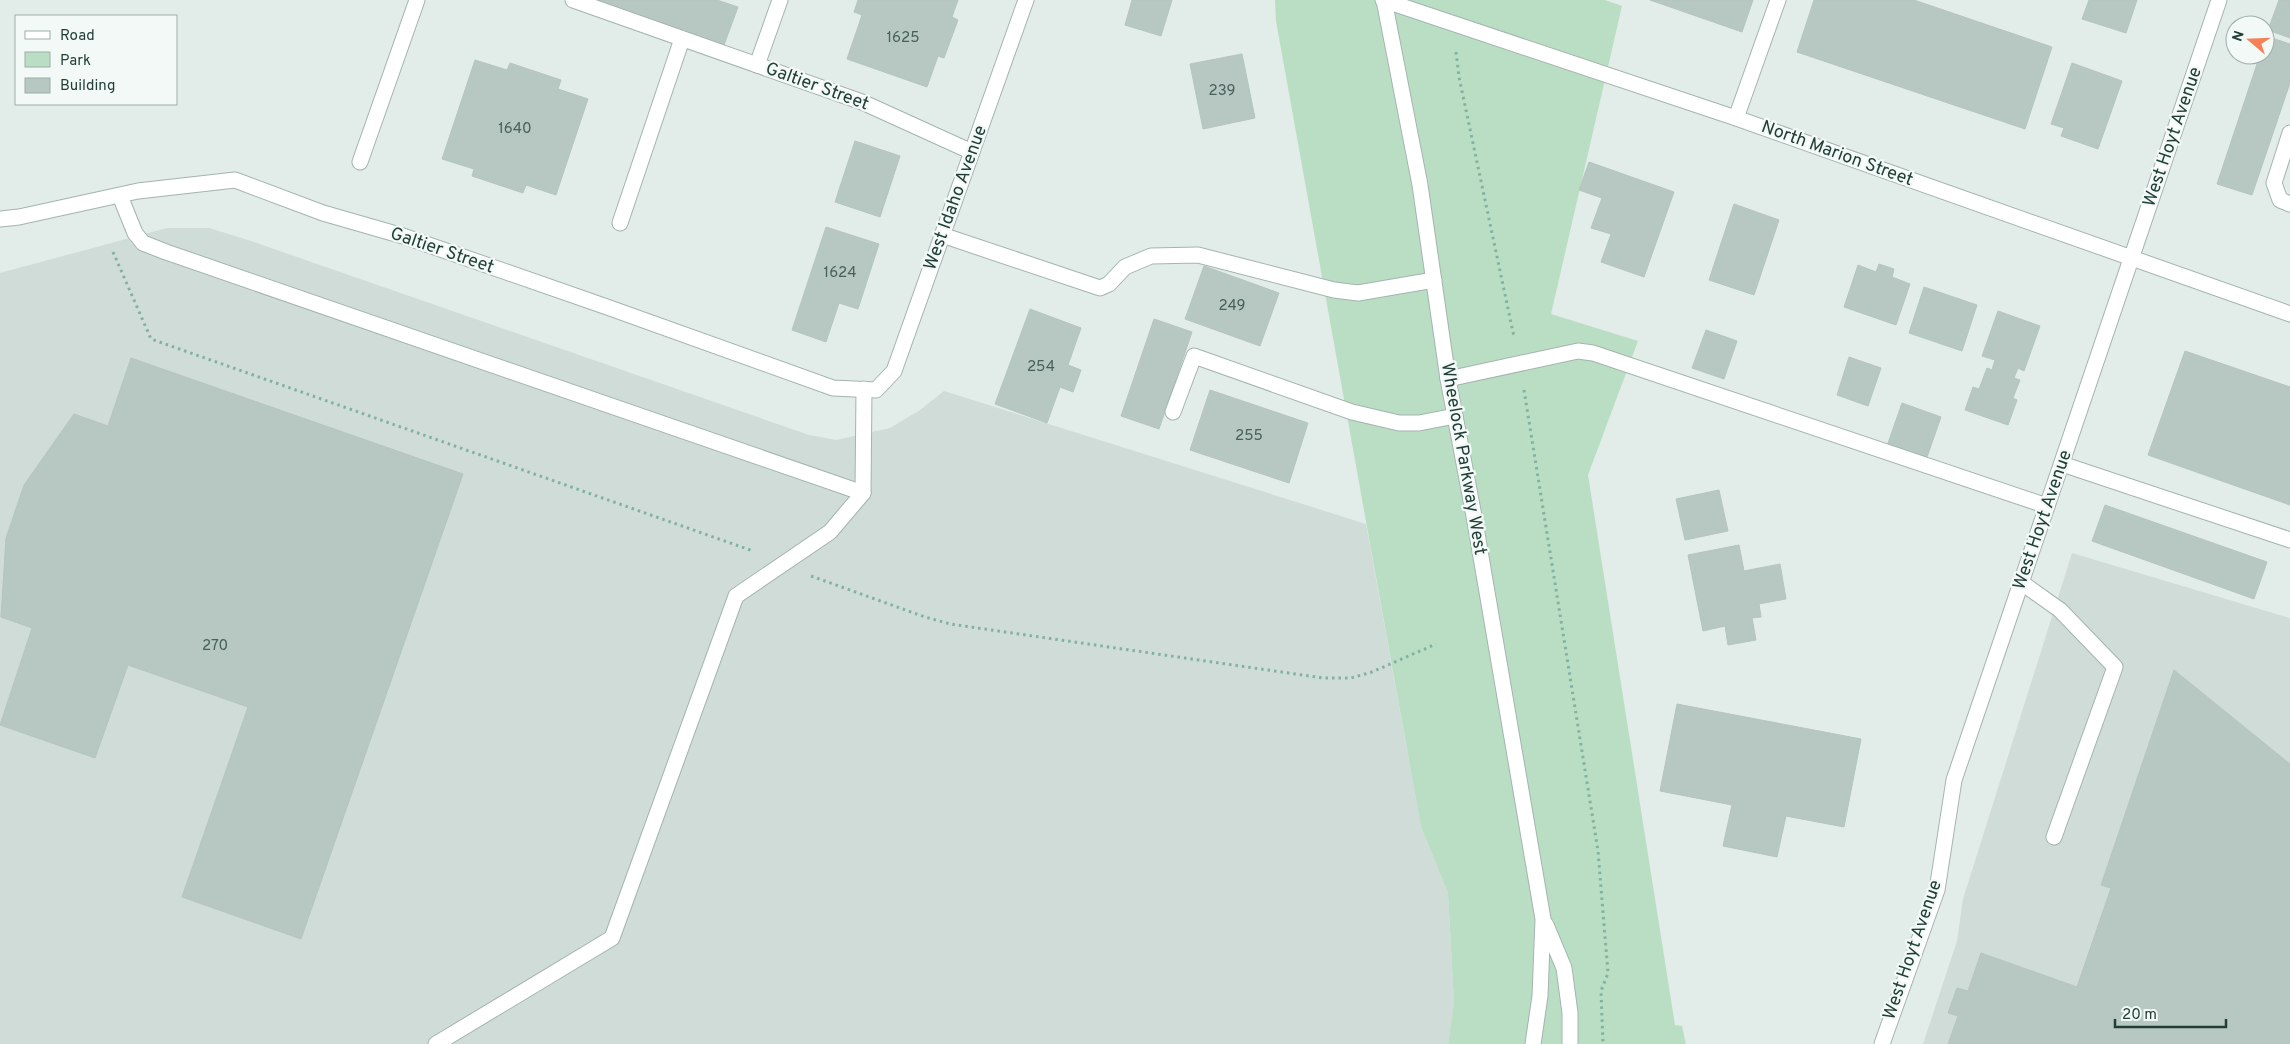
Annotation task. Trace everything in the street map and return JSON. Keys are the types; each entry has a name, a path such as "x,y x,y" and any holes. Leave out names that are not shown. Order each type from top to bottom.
{"street":[{"path":"360,162 417,0"},
{"name":"Galtier Street","path":"573,0 862,102 972,152"},
{"path":"757,65 780,0"},
{"name":"West Idaho Avenue","path":"870,390 894,371 1026,0"},
{"name":"North Marion Street","path":"1384,0 1736,118 2290,314"},
{"name":"Wheelock Parkway West","path":"1384,0 1420,185 1448,379 1543,919 1540,996 1533,1044"},
{"path":"1736,118 1778,0"},
{"name":"West Hoyt Avenue","path":"1882,1044 1937,890 1954,780 2219,0"},
{"path":"620,223 682,39"},
{"path":"2290,133 2274,182 2280,200 2290,204"},
{"name":"Galtier Street","path":"0,219 19,217 138,191 235,180 323,213 403,236 616,310 833,388 870,390"},
{"path":"120,196 136,233 143,243 158,249 863,493"},
{"path":"942,235 1100,288 1109,284 1125,267 1151,256 1198,255 1334,290 1358,293 1434,280"},
{"path":"1448,379 1519,362 1578,351 1594,353 2047,506"},
{"path":"1173,412 1194,356 1352,412 1399,423 1419,423 1455,416"},
{"path":"436,1044 612,938 736,596 830,532 863,493 870,390"},
{"path":"2062,464 2290,540"},
{"path":"2022,583 2060,610 2115,667 2054,837"},
{"name":"Wheelock Parkway West","path":"1543,919 1564,968 1570,1014 1570,1044"}],"path":[{"path":"1453,24 1459,77 1519,362 1598,851 1608,972 1601,992 1603,1044"},
{"path":"110,244 151,339 786,562 814,578 925,617 950,624 1323,678 1351,678 1372,672 1436,644"}],"shaded area":[{"path":"167,228 209,228 248,240 809,435 836,440 890,428 920,410 944,391 1366,524 1421,827 1448,893 1454,1003 1448,1044 0,1044 0,273"},
{"path":"2072,553 2290,618 2290,1044 1923,1044 1957,941 1963,899"}],"green space":[{"path":"1275,0 1605,0 1622,6 1551,314 1638,341 1588,475 1675,1025 1682,1026 1686,1044 1448,1044 1454,1003 1448,893 1421,827 1276,21"}],"building":[{"path":"594,0 717,0 738,7 724,45"},
{"path":"858,0 958,0 952,17 958,20 944,58 938,56 927,87 847,59 862,15 854,12"},
{"path":"1132,0 1172,0 1161,36 1125,25"},
{"path":"1650,0 1753,0 1742,32"},
{"path":"1814,0 1914,0 2052,47 2025,129 1797,52"},
{"path":"2089,0 2137,0 2126,33 2082,19"},
{"path":"2279,0 2290,0 2290,38 2275,33 2274,15"},
{"path":"2275,39 2290,44 2290,83 2252,195 2217,184 2257,65 2275,65"},
{"path":"1242,54 1255,118 1203,129 1190,64"},
{"path":"475,60 507,70 510,63 561,80 558,89 588,99 556,195 526,185 523,193 472,176 474,169 442,159"},
{"path":"2072,63 2122,81 2098,149 2061,136 2064,128 2051,124"},
{"path":"855,141 900,156 880,217 835,202"},
{"path":"1589,162 1674,192 1644,277 1601,262 1611,234 1591,228 1602,198 1579,190"},
{"path":"1734,204 1779,220 1754,295 1709,280"},
{"path":"826,227 879,244 858,309 839,303 826,342 792,330"},
{"path":"1879,264 1894,269 1892,277 1910,284 1896,325 1844,307 1858,265 1876,272"},
{"path":"1204,266 1279,293 1260,346 1185,319"},
{"path":"1924,287 1977,305 1962,351 1909,333"},
{"path":"1030,309 1081,328 1068,365 1081,370 1073,392 1060,387 1047,423 995,404"},
{"path":"1998,311 2040,326 2024,371 2018,368 2014,378 2020,380 2013,398 2017,400 2008,425 1965,410 1973,387 1979,389 1987,368 1992,370 1995,360 1982,356"},
{"path":"1154,319 1192,332 1159,429 1121,416"},
{"path":"1706,330 1737,341 1724,379 1692,368"},
{"path":"2185,351 2290,387 2290,505 2148,455"},
{"path":"1849,357 1881,368 1868,406 1837,395"},
{"path":"131,358 463,474 301,939 182,897 248,707 128,665 95,758 0,725 32,628 1,617 6,538 24,485 74,414 108,426"},
{"path":"1210,390 1308,423 1289,483 1190,450"},
{"path":"1902,403 1941,417 1926,460 1887,446"},
{"path":"1719,490 1728,531 1685,540 1676,499"},
{"path":"2105,505 2267,562 2254,599 2092,541"},
{"path":"1739,545 1744,571 1780,564 1786,599 1759,604 1761,617 1752,618 1756,640 1728,645 1725,626 1703,631 1688,555"},
{"path":"2174,670 2290,764 2290,1044 1948,1044 1958,1016 1948,1013 1957,988 1968,991 1981,953 2077,987 2111,888 2101,885"},
{"path":"1677,704 1861,739 1844,827 1786,816 1777,857 1723,846 1732,805 1660,791"}]}
